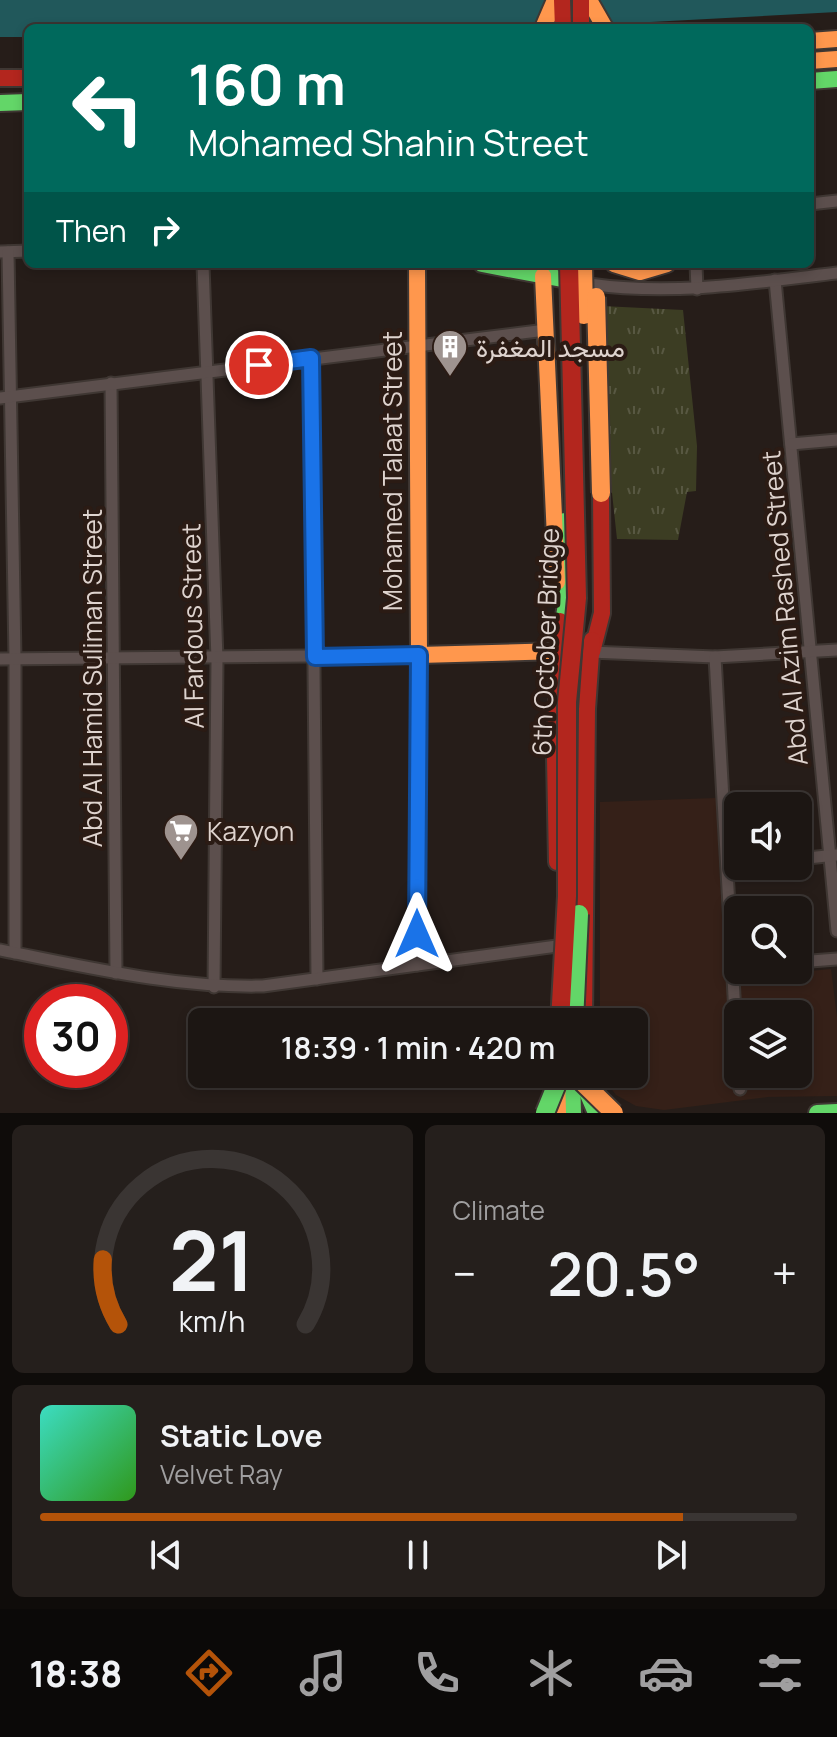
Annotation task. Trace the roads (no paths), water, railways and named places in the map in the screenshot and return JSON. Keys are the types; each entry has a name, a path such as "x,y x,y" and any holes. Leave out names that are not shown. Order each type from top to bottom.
{"main road":[{"path":"545,24 555,0"},
{"path":"562,0 563,24"},
{"path":"581,0 581,24"},
{"path":"589,0 603,24"},
{"path":"814,41 837,39"},
{"path":"814,61 837,59"},
{"path":"0,78 24,78"},
{"path":"814,81 837,79"},
{"path":"0,103 24,102"},
{"name":"Mohamed Talaat Street","path":"417,268 419,655"},
{"path":"502,268 589,284 592,652 587,709 584,1008"},
{"path":"559,268 566,605 561,632"},
{"name":"6th October Bridge","path":"558,1008 567,896 567,702 577,598 569,268"},
{"name":"6th October Bridge","path":"575,1008 579,947 579,702 589,609 583,268"},
{"path":"592,652 602,613 594,268"},
{"path":"624,268 649,272 658,268"},
{"path":"543,276 561,632 555,757 557,1008"},
{"path":"419,655 560,651"},
{"path":"545,1113 552,1088"},
{"path":"555,1088 555,1113"},
{"path":"573,1088 573,1113"},
{"path":"585,1088 596,1113"},
{"path":"588,1088 614,1113"}],"street":[{"path":"814,204 837,201"},
{"path":"15,953 15,659 5,398 4,252 24,251"},
{"name":"Al Fardous Street","path":"203,268 217,659 214,987"},
{"path":"696,268 697,289"},
{"path":"589,284 638,290 697,289 837,273"},
{"name":"Abd Al Azim Rashed Street","path":"775,280 833,855 837,931"},
{"path":"5,398 546,330"},
{"path":"311,358 317,979"},
{"name":"Abd Al Hamid Suliman Street","path":"111,383 116,973"},
{"path":"791,444 837,440"},
{"path":"560,651 715,657 837,650"},
{"path":"0,659 419,655"},
{"name":"Mohamed Talaat Street","path":"417,965 419,655"},
{"path":"715,657 726,792"},
{"path":"812,857 833,855"},
{"path":"0,950 116,973 214,987 263,986 557,946"},
{"path":"812,961 837,959"}],"water":[{"path":"0,0 837,0 837,12 612,24 24,24 24,37 0,37"}],"place":[{"name":"مسجد المغفرة","path":"450,378"},
{"name":"Kazyon","path":"181,862"}]}
